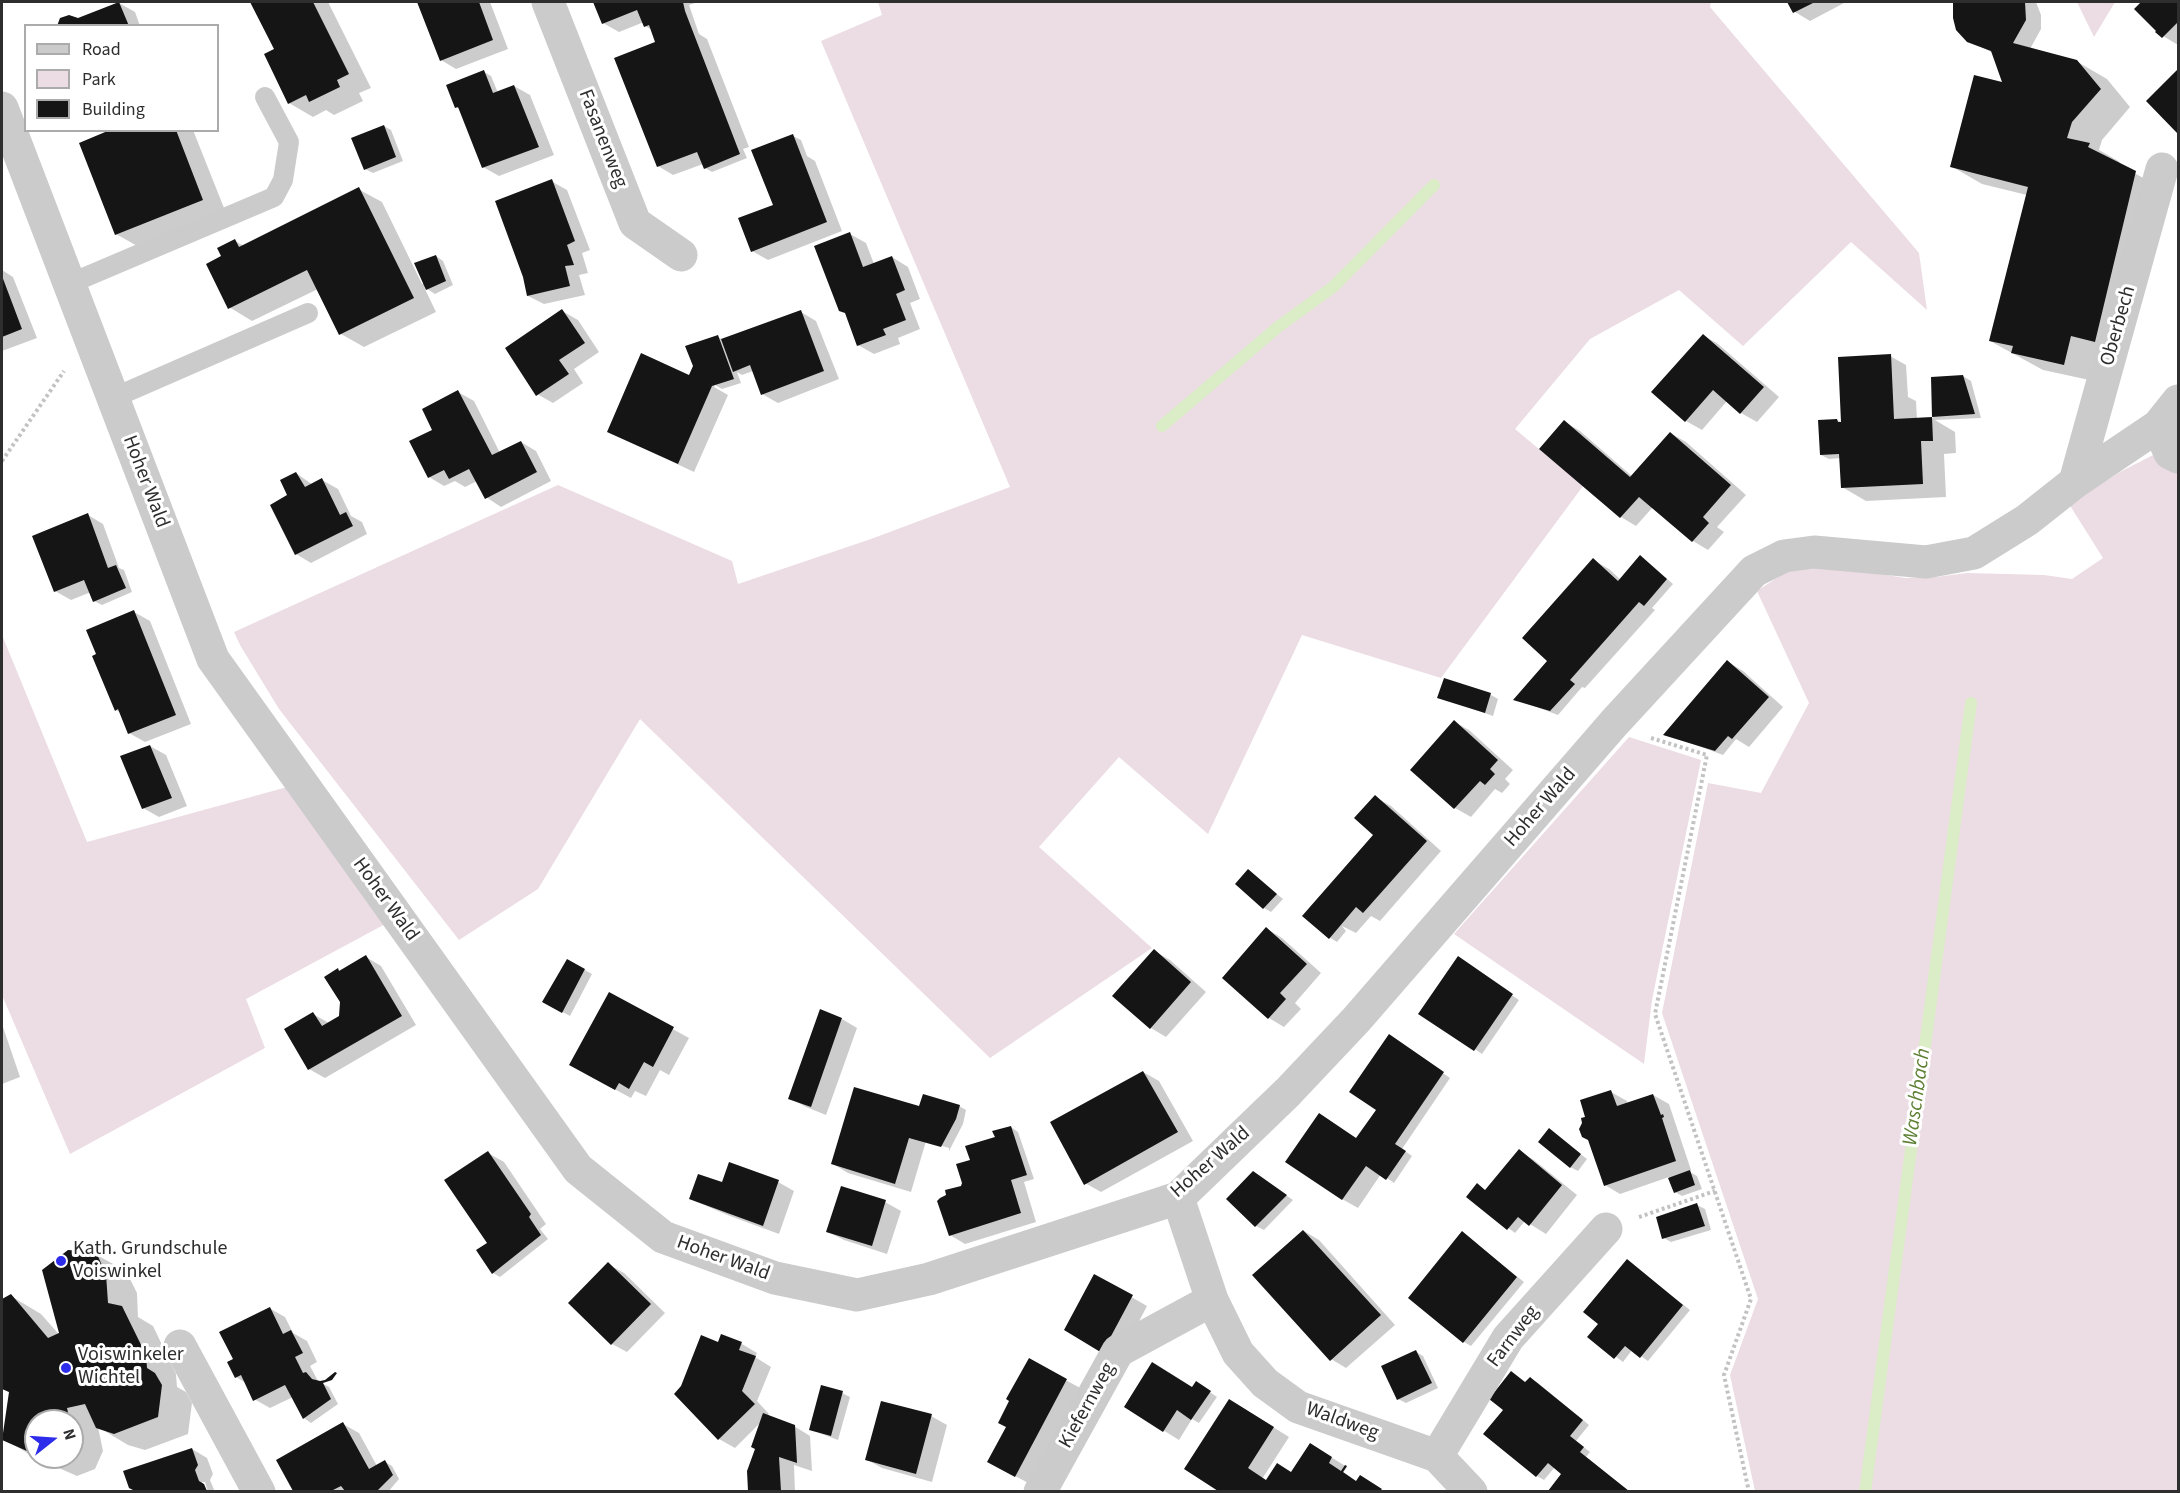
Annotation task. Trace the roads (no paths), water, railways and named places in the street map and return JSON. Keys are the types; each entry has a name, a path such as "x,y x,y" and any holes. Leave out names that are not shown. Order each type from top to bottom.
{"street":[{"name":"Fasanenweg","path":"548,2 635,223 681,255"},
{"name":"Hoher Wald","path":"2,108 213,659 578,1169 663,1238 775,1278 857,1295 929,1279 1178,1198 1288,1092 1356,1020 1614,723 1754,571 1784,556 1814,552 1926,562 1974,553 2027,520 2075,482"},
{"name":"Oberbech","path":"2075,482 2162,170"},
{"path":"2075,482 2158,426 2178,400"},
{"path":"2158,426 2170,453 2178,457"},
{"name":"Waldweg","path":"1178,1198 1212,1300 1238,1353 1265,1383 1298,1407 1437,1456 1471,1491"},
{"name":"Farnweg","path":"1437,1456 1508,1338 1606,1229"},
{"name":"Kiefernweg","path":"1040,1491 1118,1351 1212,1300"},
{"path":"180,1346 259,1491"}],"lane":[{"path":"69,284 274,196 283,180 289,142 265,97"},
{"path":"112,398 308,313"}],"waterway":[{"path":"1162,426 1278,327 1333,287 1434,185"},
{"name":"Waschbach","path":"1865,1492 1971,703"}],"place":[{"name":"Kath. Grundschule Voiswinkel","path":"61,1261"},
{"name":"Voiswinkeler Wichtel","path":"66,1368"}]}
